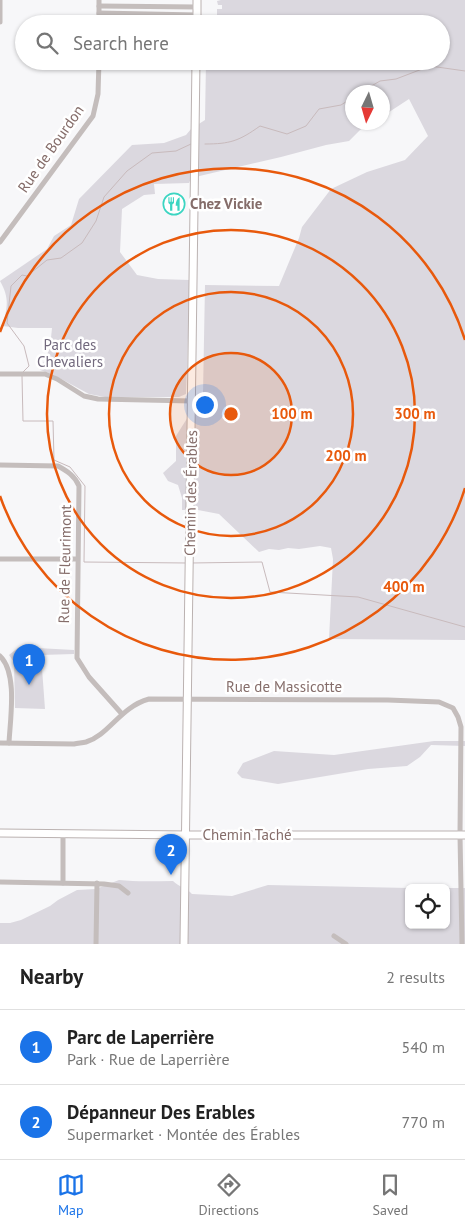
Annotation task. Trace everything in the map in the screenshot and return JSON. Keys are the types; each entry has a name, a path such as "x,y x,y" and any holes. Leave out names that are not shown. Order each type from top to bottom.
{"street":[{"path":"0,0 0,22"},
{"path":"99,3 134,6 197,3 197,15 99,13 99,3"},
{"path":"134,6 134,14"},
{"path":"162,6 162,14"},
{"name":"Rue de Bourdon","path":"0,242 92,116 98,94 98,70"},
{"name":"Chemin des Érables","path":"184,944 196,70"},
{"path":"0,374 45,374 57,379 84,396 98,399 192,401"},
{"name":"Rue de Fleurimont","path":"0,465 58,466 74,477 79,486 77,658 89,677 122,714"},
{"path":"0,559 78,559"},
{"path":"0,656 5,661 10,675 9,743"},
{"name":"Rue de Massicotte","path":"0,743 74,744 86,742 96,737 122,714 140,702 149,699 397,700 439,702 453,708 461,727 462,944"},
{"name":"Chemin Taché","path":"0,833 462,835"},
{"path":"62,833 63,882"},
{"path":"0,882 97,883 119,886 128,893"},
{"path":"96,944 97,883"},
{"path":"334,936 346,944"}],"green space":[{"name":"Parc des Chevaliers","path":"221,0 465,0 465,640 329,639 333,559 331,548 320,546 299,549 269,549 259,552 219,514 198,510 182,510 182,498 178,485 168,481 163,473 176,461 176,436 203,393 205,285 279,286 302,227 331,189 367,172 405,160 428,136 409,99 390,111 390,85 345,85 345,130 360,130 349,141 191,178 189,183 154,184 155,194 144,195 122,209 120,252 137,275 158,279 190,280 186,394 179,397 105,397 89,394 52,374 40,370 50,348 52,328 3,326 7,303 0,281 47,249 54,236 71,225 79,199 132,145 164,143 186,135 191,129 205,120 206,70 450,70 450,15 217,15 217,9 222,9 222,5 218,5 217,1"},
{"path":"19,647 74,650 74,654 41,655 45,709 15,708 14,662 9,655"},
{"path":"434,741 465,741 465,746 431,745 420,757 407,766 368,769 278,784 242,778 237,773 243,763 274,751 334,755"},
{"path":"119,880 173,881 192,894 232,896 268,885 405,888 405,929 450,929 450,888 465,888 465,944 0,944 0,923 21,920 77,890 96,889"}],"waterway":[{"path":"450,69 465,71"},
{"path":"373,85 380,81 396,79 420,70"},
{"path":"205,144 234,141 260,126 287,134 306,126 319,109 345,102"},
{"path":"23,372 29,366 24,346 7,323 11,286 22,275 27,276 47,260 61,258 82,243 96,221 104,197 127,171 152,153 176,151 191,144"},
{"path":"22,376 23,421 53,421 54,460 70,467 85,486 84,562 187,563"},
{"path":"191,563 262,562 270,592 358,597 465,627"}],"place":[{"name":"Chez Vickie","path":"174,204"},
{"name":"Parc de Laperrière","path":"29,685"},
{"name":"Dépanneur Des Erables","path":"171,875"}]}
